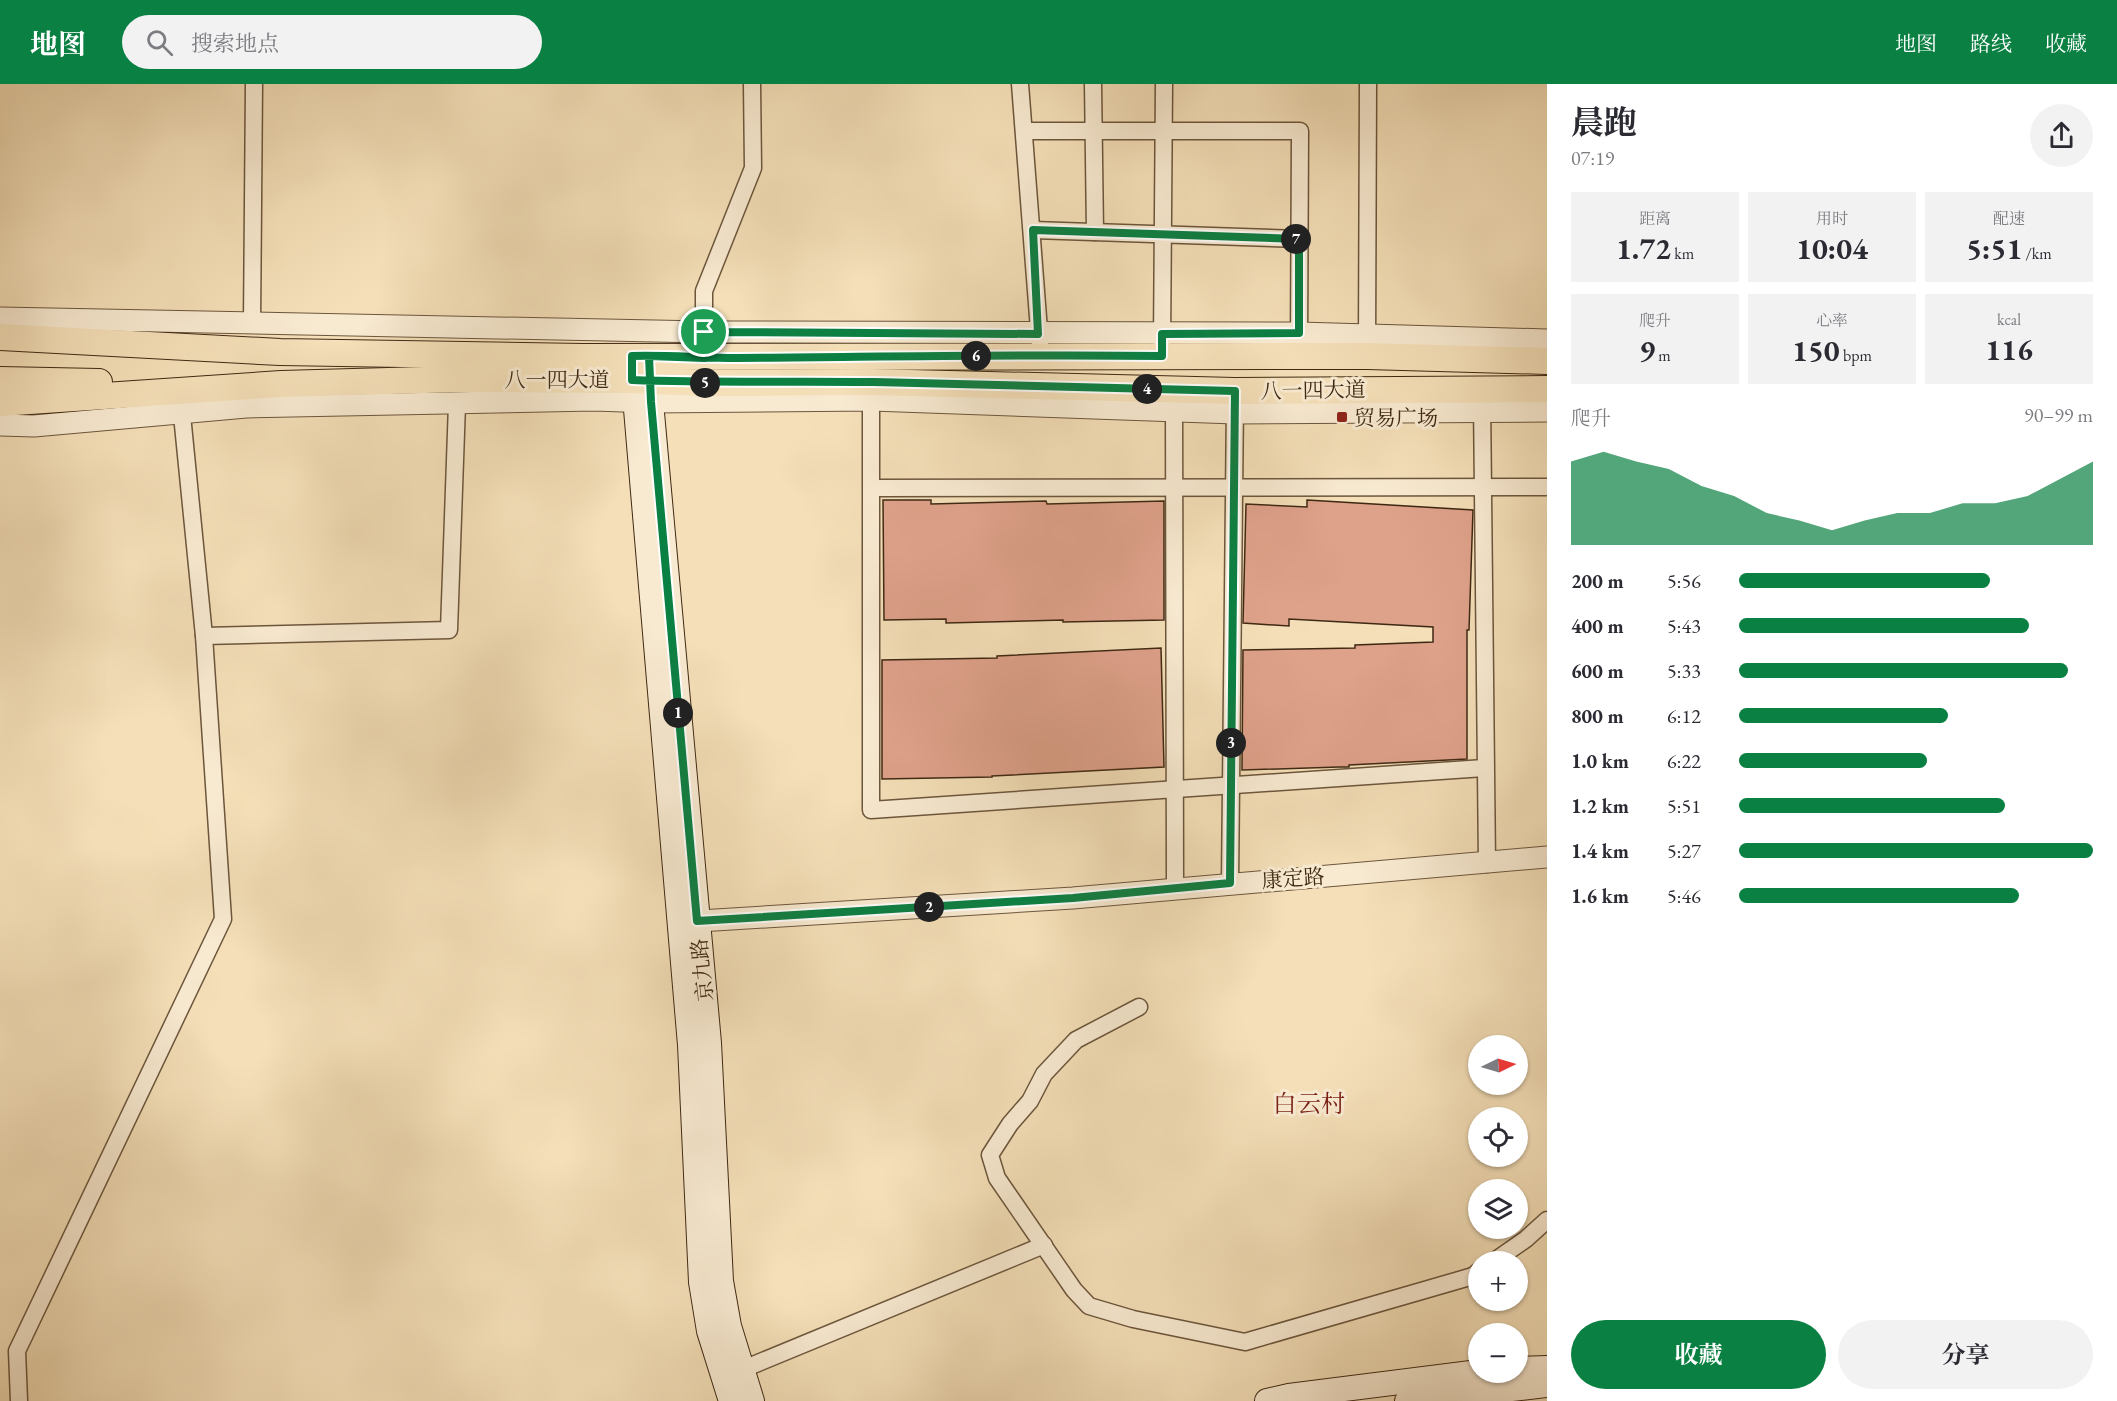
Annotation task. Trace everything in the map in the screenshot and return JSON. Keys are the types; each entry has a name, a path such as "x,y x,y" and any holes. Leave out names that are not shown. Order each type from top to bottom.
{"main road":[{"name":"八一四大道","path":"0,337 280,352 641,379 871,391 1235,402 1482,400 1547,389"},
{"name":"八一四大道","path":"0,402 280,384 461,379 641,379 705,358 1040,344 1367,345 1547,361"},
{"path":"0,353 280,352"},
{"name":"京九路","path":"641,379 688,922 709,1043 721,1281 729,1326 730,1401"},
{"path":"0,380 280,384"},
{"path":"1528,1369 1547,1368"},
{"path":"725,1401 731,1373"},
{"name":"京九路","path":"731,1373 752,1401"},
{"path":"1407,1401 1473,1384 1547,1385"},
{"path":"1267,1401 1289,1396 1443,1390"}],"street":[{"path":"252,324 254,84"},
{"path":"705,358 704,291 753,168 752,84"},
{"path":"0,318 704,332 1040,344 1020,84"},
{"path":"1094,84 1095,232"},
{"path":"1162,345 1164,84"},
{"path":"1368,84 1367,345 1547,340"},
{"path":"1024,131 1300,131 1300,345"},
{"path":"1033,230 1299,239"},
{"path":"0,426 34,426 182,415 246,407 594,400 641,379"},
{"path":"871,391 871,810 1484,768"},
{"path":"1486,864 1482,400 1547,411"},
{"path":"1174,401 1175,887"},
{"path":"1230,883 1235,402"},
{"path":"204,636 449,630 457,404"},
{"path":"19,1401 17,1351 223,919 204,636 182,415"},
{"path":"872,488 1547,487"},
{"name":"康定路","path":"688,922 1073,898 1175,887 1486,864 1547,857"},
{"path":"1139,1007 1076,1040 1044,1074 1030,1101 1010,1124 990,1155 997,1178 1074,1290 1089,1306 1133,1319 1245,1342 1468,1277"},
{"path":"1509,1251 1547,1220"},
{"path":"731,1373 1044,1245"}],"building":[{"path":"883,500 931,500 931,504 1164,501 1164,620 946,623 946,619 884,620"},
{"path":"1307,500 1473,510 1469,630 1467,630 1467,759 1349,765 1349,767 1242,770 1243,650 1355,648 1355,645 1433,642 1433,627 1289,619 1289,626 1243,623 1246,504 1307,507"},
{"path":"1161,648 1164,767 992,777 882,779 882,660 997,658 997,656"}],"place":[{"name":"贸易广场","path":"1342,417"}],"district":[{"name":"白云村","path":"1309,1103"}],"route":[{"path":"704,332 705,358 649,356 650,380 651,402 663,545 697,921 1073,898 1230,883 1235,391 870,382 704,383 650,380 632,380 632,356 649,356 705,358 1162,356 1162,334 1299,333 1299,239 1033,230 1038,334 704,332"}]}
